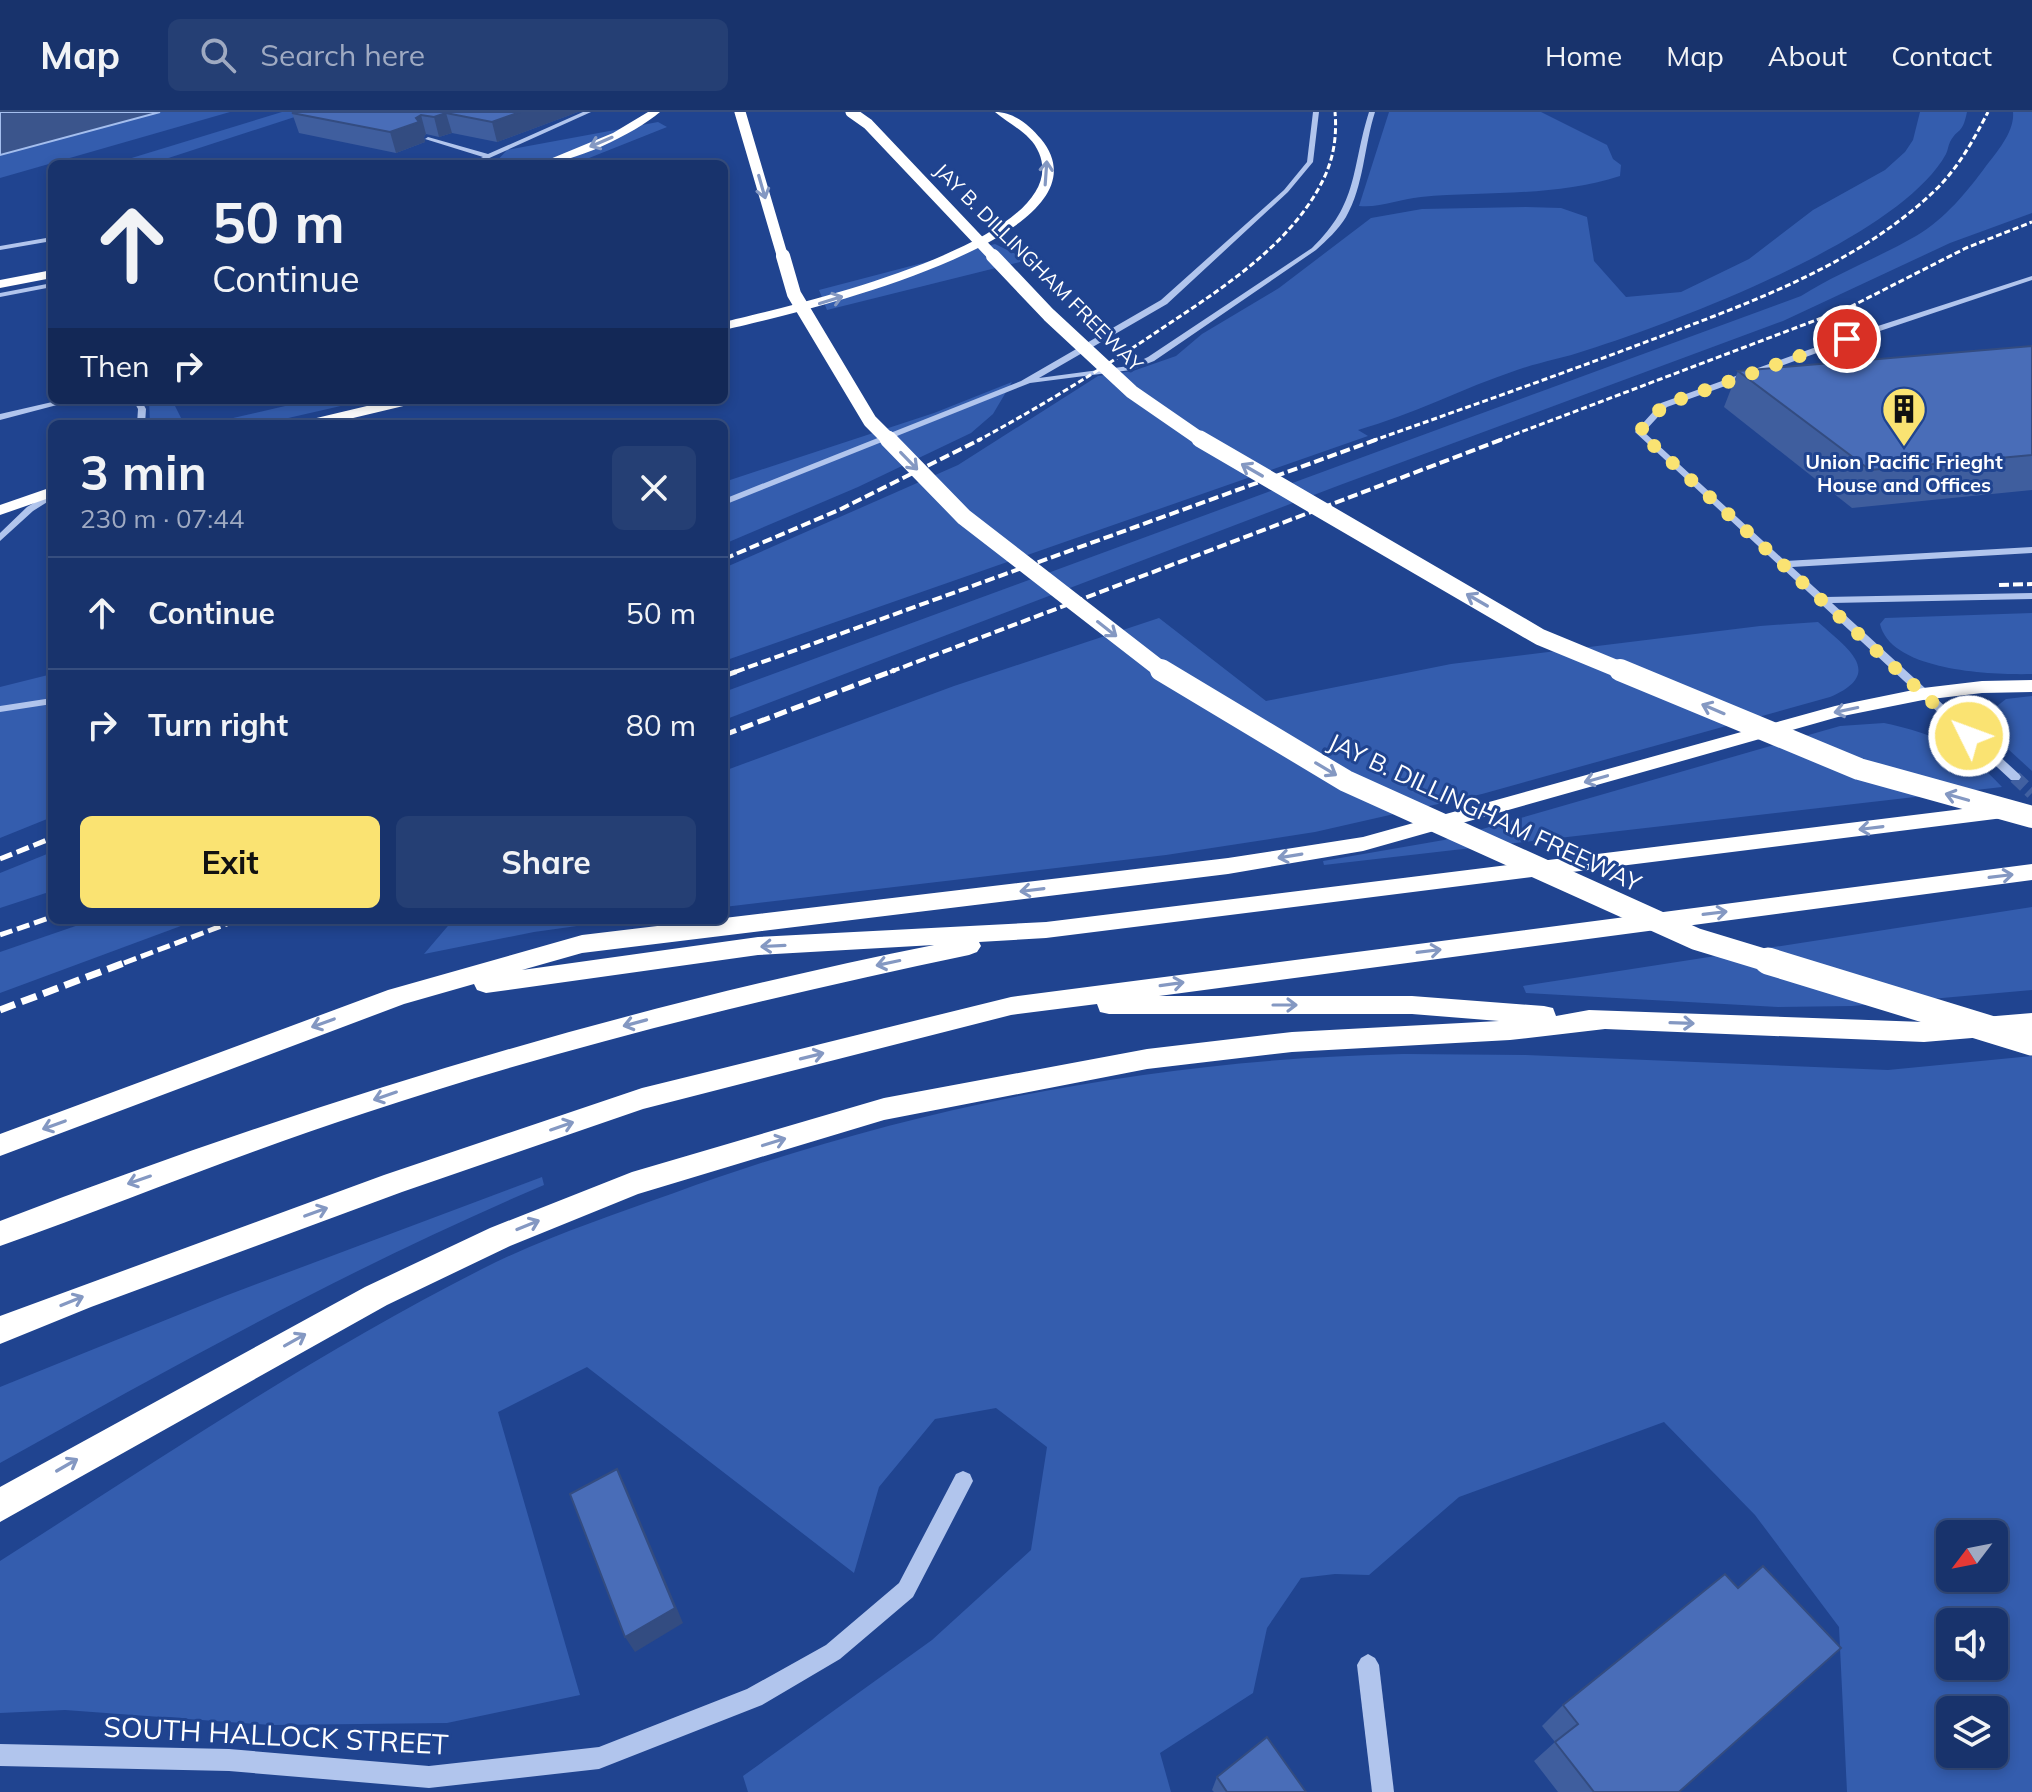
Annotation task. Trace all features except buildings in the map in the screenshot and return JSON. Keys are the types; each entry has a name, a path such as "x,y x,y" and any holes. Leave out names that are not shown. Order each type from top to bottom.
{"highway":[{"path":"553,160 617,135 655,112"},
{"name":"JAY B. DILLINGHAM FREEWAY","path":"740,112 794,294 870,421 964,517 1151,664 1346,781 1696,939 2032,1042"},
{"name":"JAY B. DILLINGHAM FREEWAY","path":"851,112 868,124 1049,315 1132,392 1208,445 1540,637 1859,769 2032,817"},
{"path":"728,325 828,302 887,281 941,260 1004,228 1030,208 1044,189 1048,163 1037,140 1000,112"},
{"path":"0,284 48,275"},
{"path":"326,420 394,404"},
{"path":"0,510 48,495"},
{"path":"0,1145 397,997 582,944 1228,866 1363,844 1835,712 1923,694 1982,687 2032,686"},
{"path":"397,997 758,946 1046,930 2032,808"},
{"path":"0,1330 81,1297 394,1183 642,1099 1011,1006 2032,872"},
{"path":"0,1234 123,1185 445,1076 733,996 1046,930"},
{"path":"1011,1006 1412,1005 1604,1020 1924,1032 2032,1023"},
{"path":"0,1505 376,1296 500,1237 632,1184 884,1109 1147,1059 1292,1042 1510,1030 1604,1020"}],"street":[{"path":"479,160 588,112"},
{"path":"728,500 955,413 1024,383 1164,302 1286,191 1310,162 1316,112"},
{"path":"1024,383 1131,368 1151,359 1314,249 1331,235 1350,205 1372,112"},
{"path":"428,139 487,156"},
{"path":"0,248 48,240"},
{"path":"2015,777 1639,432 1664,405 1847,339 2032,278"},
{"path":"0,295 48,286"},
{"path":"0,417 55,404"},
{"path":"0,538 30,509 48,497"},
{"path":"1783,564 2032,550"},
{"path":"1822,600 2032,596"},
{"path":"0,709 48,702"},
{"name":"SOUTH HALLOCK STREET","path":"0,1755 229,1760 429,1777 599,1758 754,1697 833,1652 906,1590 963,1481"},
{"path":"1368,1665 1383,1792"}],"shaded area":[{"path":"0,112 160,112 0,155"},
{"path":"160,112 230,112 63,160 48,160 48,164 0,178 0,155"},
{"path":"282,112 310,112 162,160 125,160"},
{"path":"1389,112 1541,112 1607,145 1613,159 1621,165 1620,176 1596,183 1546,190 1421,197 1359,206"},
{"path":"1920,112 1967,112 1962,128 1950,142 1946,154 1921,185 1883,216 1783,273 1627,337 1517,370 1358,430 1368,436 728,660 728,566 958,465 1098,376 1133,371 1176,356 1202,334 1279,288 1371,218 1422,209 1561,208 1587,217 1594,261 1626,297 1681,292 1749,259 1813,210 1885,170 1913,140"},
{"path":"2013,112 2032,112 2032,213 1950,243 1783,321 1340,485 728,718 728,691 1801,296 1902,244 1936,222 1963,195 2000,148"},
{"path":"658,122 667,127 584,160 498,160 507,150"},
{"path":"995,244 1028,260 827,310 819,290"},
{"path":"1012,382 993,414 971,433 858,487 728,542 728,481 934,413"},
{"path":"149,404 174,404 182,420 150,420"},
{"path":"294,404 350,404 280,420 224,420"},
{"path":"2032,613 2032,674 1971,671 1923,661 1903,652 1888,640 1880,624 1885,618"},
{"path":"1159,618 1266,701 1451,664 1760,626 1818,622 1849,651 1856,660 1858,670 1856,679 1847,688 1830,697 1482,794 1315,832 1166,855 728,907 728,770 954,686"},
{"path":"48,675 48,819 0,838 0,687"},
{"path":"2032,696 2032,771 1997,739 1992,710 2006,699"},
{"path":"1884,723 1949,744 1976,762 2002,787 1324,865 1323,861 1444,840 1840,726"},
{"path":"48,854 48,892 0,908 0,873"},
{"path":"2032,907 2032,990 1852,1006 1778,1007 1526,993 1523,986"},
{"path":"81,924 186,924 0,993 0,952"},
{"path":"450,924 591,924 534,932 424,954"},
{"path":"1404,1054 1526,1055 1888,1070 2032,1056 2032,1792 1847,1792 1839,1627 1755,1515 1664,1422 1459,1497 1369,1575 1335,1574 1301,1578 1267,1628 1253,1693 1160,1753 1171,1792 748,1792 743,1776 932,1640 1031,1550 1047,1447 996,1408 935,1419 879,1487 854,1573 587,1367 498,1412 580,1695 447,1723 271,1725 65,1710 0,1713 0,1561 306,1367 432,1295 496,1262 584,1225 763,1163 852,1136 1033,1093 1218,1066"},
{"path":"542,1177 544,1185 336,1282 0,1463 0,1387 225,1296"}],"tunnel":[{"path":"2015,777 2032,793"}],"railway":[{"path":"977,441 1089,376 1227,284 1272,247 1310,203 1324,178 1334,146 1335,112"},
{"path":"1372,441 1724,312 1833,263 1899,221 1939,187 1963,157 1988,112"},
{"path":"1497,441 1848,308 1966,248 2032,222"},
{"path":"977,441 981,439"},
{"path":"735,672 1378,439"},
{"path":"890,672 1503,439"},
{"path":"728,557 841,509 977,441"},
{"path":"1999,585 2032,584"},
{"path":"728,675 741,670"},
{"path":"728,733 895,670"},
{"path":"0,859 48,840"},
{"path":"0,935 48,918"},
{"path":"124,963 226,924"},
{"path":"0,1010 129,961"}],"place":[{"name":"Union Pacific Frieght House and Offices","path":"1904,448"}],"route":[{"path":"1847,339 1664,405 1639,432 1969,736"}]}
